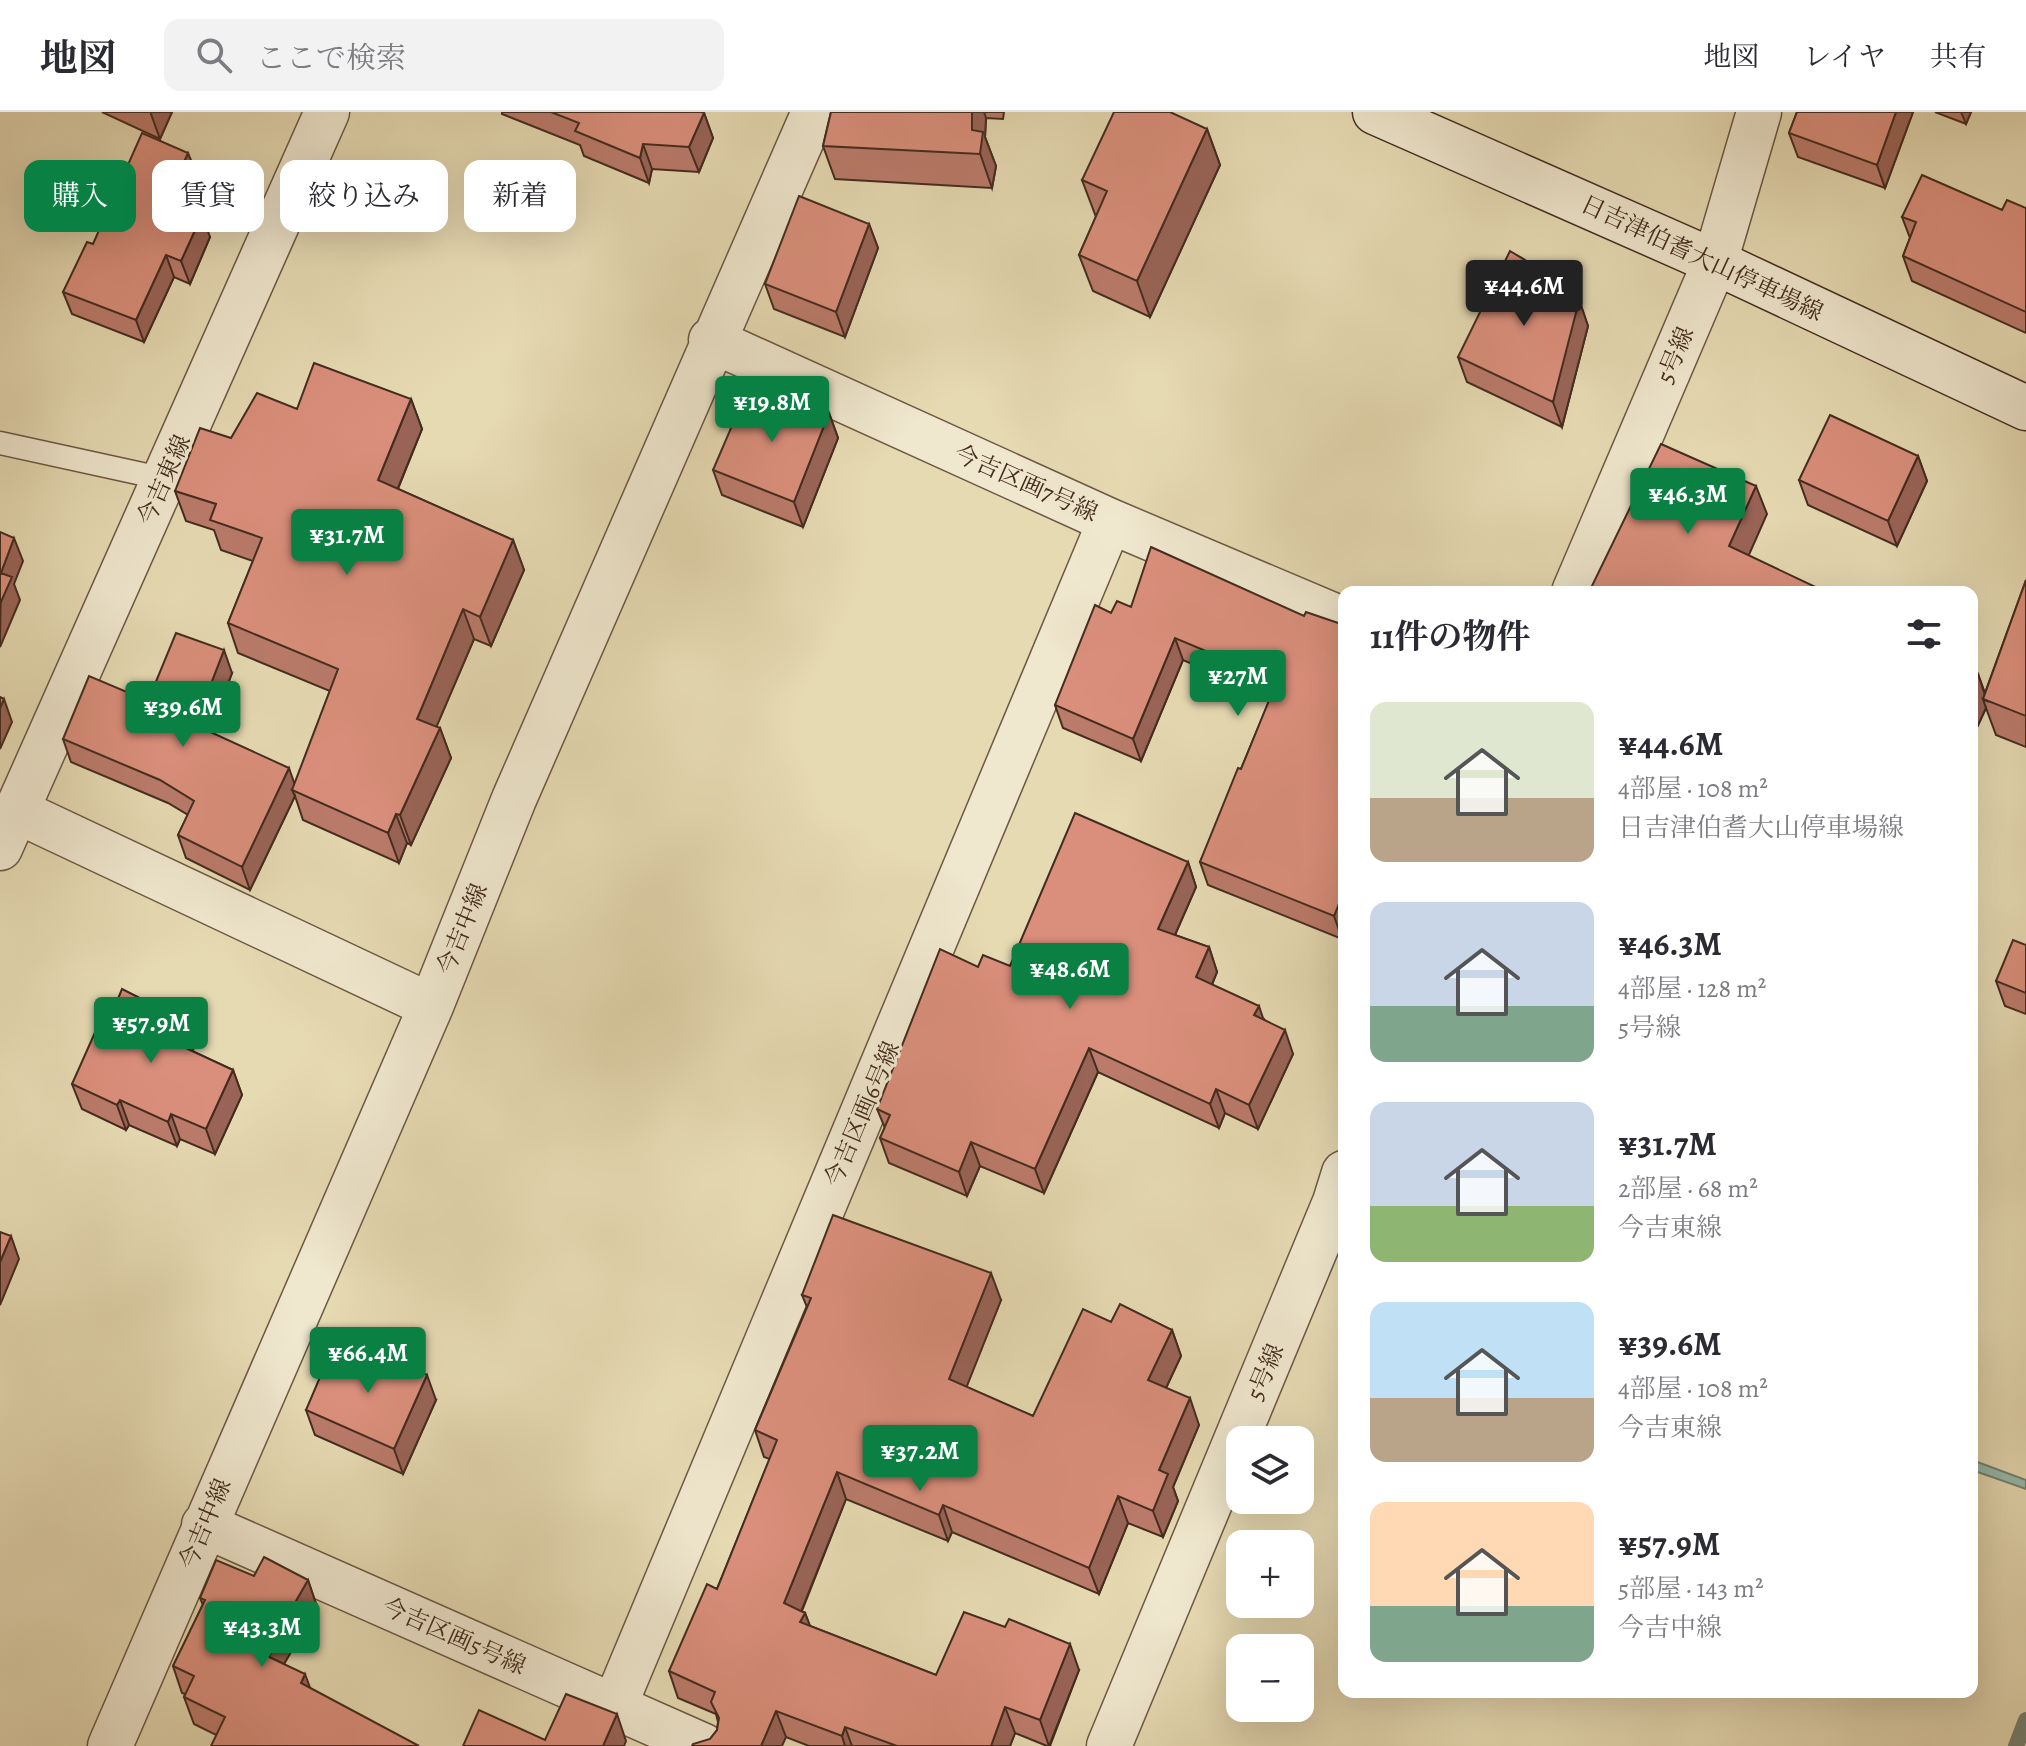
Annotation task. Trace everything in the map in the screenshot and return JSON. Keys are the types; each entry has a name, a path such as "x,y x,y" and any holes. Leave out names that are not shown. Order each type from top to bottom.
{"street":[{"name":"今吉東線","path":"9,829 327,112"},
{"name":"今吉中線","path":"110,1746 431,1006 514,799 711,340 814,112"},
{"name":"日吉津伯耆大山停車場線","path":"1375,112 1715,262 2026,408"},
{"name":"5号線","path":"1577,586 1715,262 1759,112"},
{"name":"今吉区画7号線","path":"711,340 1110,521 1338,617"},
{"name":"今吉区画6号線","path":"614,1707 1110,521"},
{"path":"9,829 431,1006"},
{"name":"5号線","path":"1109,1746 1338,1192"},
{"name":"今吉区画5号線","path":"204,1525 704,1746"}],"lane":[{"path":"0,443 165,479"}],"shaded area":[{"path":"1978,1462 2026,1480 2026,1489 1978,1472"}],"building":[{"path":"551,112 704,113 689,147 643,144 640,158 575,131 579,123"},
{"path":"831,112 972,112 972,130 983,132 980,154 823,146"},
{"path":"1114,112 1170,112 1207,129 1137,281 1079,255 1107,191 1082,180"},
{"path":"1797,112 1896,112 1877,165 1789,133"},
{"path":"142,133 188,153 185,160 152,160 152,232 194,232 181,261 166,255 136,320 63,292 87,242 93,244 98,232 136,232 136,160 130,160"},
{"path":"1922,175 2002,210 2007,200 2026,208 2026,312 1903,256 1916,222 1902,217"},
{"path":"799,196 869,224 836,312 765,284"},
{"path":"1510,251 1552,276 1572,279 1568,299 1579,301 1553,402 1458,357"},
{"path":"314,363 411,399 378,480 513,540 480,617 463,609 417,719 440,728 400,815 396,814 388,833 292,790 338,669 228,623 262,538 210,520 216,504 175,491 200,428 231,438 257,393 297,409"},
{"path":"765,386 829,413 794,502 713,470 743,400 757,407"},
{"path":"1830,415 1918,456 1888,521 1799,480"},
{"path":"1661,444 1756,486 1729,546 1813,586 1592,586"},
{"path":"0,532 14,538 1,573 12,577 0,604"},
{"path":"1151,547 1304,616 1306,612 1338,623 1338,906 1334,916 1200,862 1277,681 1175,638 1133,739 1055,705 1095,605 1111,613 1117,601 1131,607"},
{"path":"2026,580 2026,716 1983,699"},
{"path":"176,633 224,650 195,725 289,768 242,867 178,835 194,801 160,780 63,739 89,676 148,701"},
{"path":"1075,813 1188,862 1158,929 1209,947 1196,977 1259,1006 1254,1015 1285,1030 1249,1105 1216,1089 1210,1104 1089,1048 1035,1169 971,1142 959,1172 880,1138 890,1115 877,1109 940,949 978,967 983,955 1010,966"},
{"path":"2013,940 2026,945 2026,993 1996,981"},
{"path":"122,989 185,1021 177,1044 233,1070 206,1129 171,1114 168,1122 120,1100 117,1105 72,1084 97,1028 105,1030"},
{"path":"833,1215 991,1273 949,1379 1033,1416 1083,1309 1111,1322 1120,1304 1172,1330 1148,1380 1190,1398 1159,1470 1168,1474 1153,1511 1118,1496 1089,1568 943,1505 939,1515 837,1472 784,1603 805,1613 800,1622 936,1675 964,1612 1005,1627 1009,1619 1070,1644 1040,1720 1005,1707 991,1746 897,1746 845,1727 842,1736 776,1711 761,1746 692,1746 710,1739 717,1730 719,1718 711,1702 715,1692 669,1671 707,1584 717,1589 777,1440 755,1430 811,1298 802,1295"},
{"path":"0,1232 11,1236 0,1262"},
{"path":"359,1345 427,1375 394,1449 306,1410 329,1356 349,1365"},
{"path":"264,1557 308,1580 273,1641 276,1642 269,1657 305,1674 301,1683 419,1746 211,1746 225,1717 184,1697 194,1676 173,1666 205,1600 200,1598 216,1560 254,1576"},
{"path":"566,1694 617,1714 603,1746 463,1746 479,1710 545,1740"}],"waterway":[{"path":"2016,1746 2026,1720"}]}
